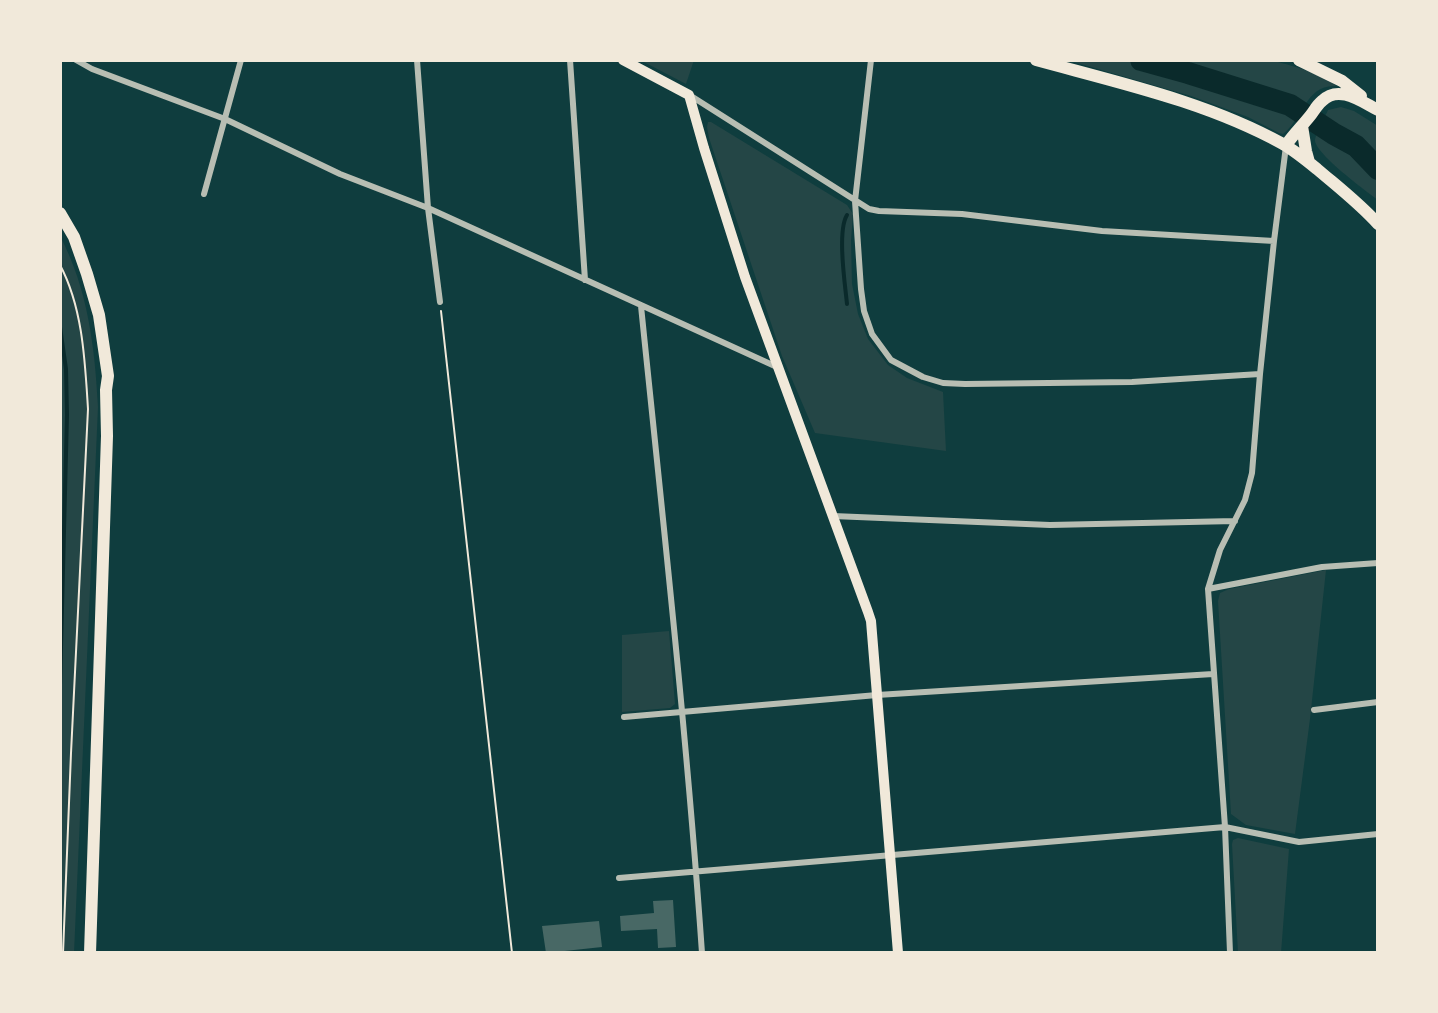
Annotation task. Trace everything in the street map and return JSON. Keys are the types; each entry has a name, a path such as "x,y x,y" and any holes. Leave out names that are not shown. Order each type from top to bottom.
{"main road":[{"path":"622,60 689,95 745,278 871,621 898,953"},
{"path":"1036,60 1190,103 1286,145 1352,197 1378,224"},
{"path":"1299,60 1342,81 1378,110"},
{"path":"1286,145 1323,99 1337,94 1347,94 1378,110"},
{"path":"1302,126 1310,162"},
{"path":"60,213 74,237 87,274 99,315 108,376 106,390 108,436 90,953"}],"street":[{"path":"76,60 92,69 257,133 340,174 428,208 777,367"},
{"path":"204,194 241,60"},
{"path":"417,60 428,208 440,302"},
{"path":"570,60 585,280"},
{"path":"871,60 855,201 864,311 872,334 891,360 924,377 943,383 965,384 1132,382 1260,374"},
{"path":"689,95 869,209 962,214 1102,231 1274,241"},
{"path":"1230,953 1225,827 1208,590 1221,550 1245,500 1252,473 1260,374 1286,145"},
{"path":"641,306 682,711 702,953"},
{"path":"833,516 1050,525 1235,521"},
{"path":"1208,590 1322,567 1378,562"},
{"path":"624,717 877,695 1213,674"},
{"path":"1314,710 1378,702"},
{"path":"619,878 1225,827 1299,842 1378,834"}],"path":[{"path":"60,265 66,276 77,314 88,409 63,953"},
{"path":"440,302 512,953"}],"shaded area":[{"path":"640,60 694,60 686,84"},
{"path":"1067,60 1271,60 1315,73 1336,86 1326,87 1311,97 1290,128 1283,134 1248,117 1191,96"},
{"path":"1341,107 1354,111 1378,126 1378,200 1324,155 1315,141 1328,110"},
{"path":"708,122 847,205 853,214 852,284 858,314 868,339 888,365 907,378 943,392 946,451 815,433 782,356 709,138"},
{"path":"60,236 70,256 84,298 95,363 98,407 74,953 60,953"},
{"path":"1326,570 1295,834 1246,825 1231,814 1218,601 1220,593 1229,589"},
{"path":"669,631 675,704 670,708 622,712 622,635"},
{"path":"1238,838 1289,849 1281,953 1238,953 1232,844 1233,840"}],"building":[{"path":"673,900 676,947 658,948 657,929 621,931 620,916 654,913 653,901"},
{"path":"599,921 602,947 546,953 542,926"}],"waterway":[{"path":"1141,60 1290,105 1356,146 1378,169"},
{"path":"847,215 842,233 842,245 847,304"},
{"path":"60,327 66,369 67,415 60,685"}]}
